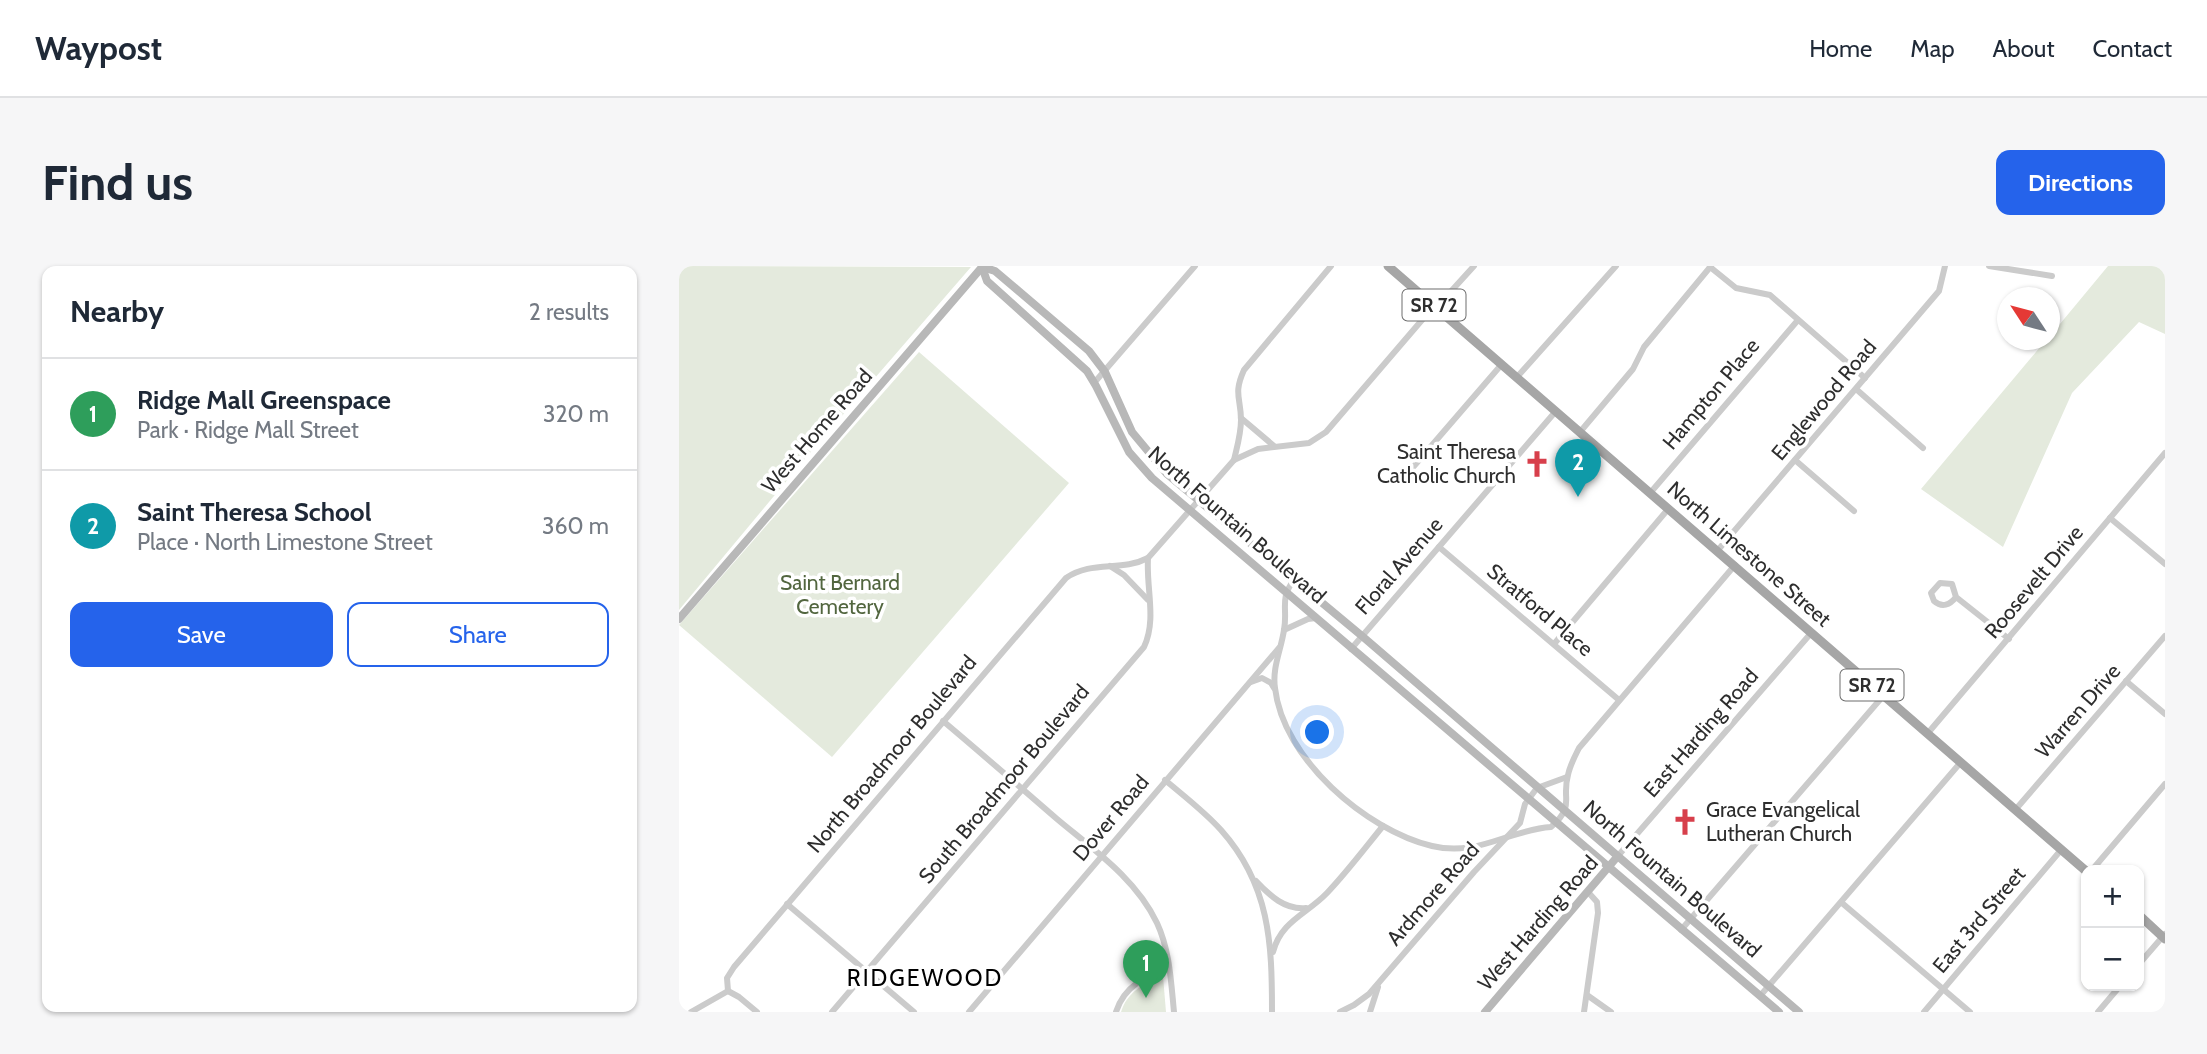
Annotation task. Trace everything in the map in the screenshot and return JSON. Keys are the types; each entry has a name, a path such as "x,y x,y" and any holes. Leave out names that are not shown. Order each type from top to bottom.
{"main road":[{"name":"North Limestone Street","path":"1388,266 2081,867"},
{"path":"2144,919 2164,937"}],"street":[{"name":"North Fountain Boulevard","path":"982,266 995,271 1089,351 1105,372 1137,439 1167,474 1362,636 1799,1012"},
{"name":"North Fountain Boulevard","path":"982,266 986,281 1077,361 1094,383 1129,452 1152,478 1555,824 1779,1012"},
{"name":"West Home Road","path":"679,619 982,266"},
{"path":"1181,266 1189,273"},
{"path":"1094,383 1195,266"},
{"path":"1234,460 1241,418 1238,385 1244,370 1331,266"},
{"path":"1148,558 1234,460 1258,449 1309,443 1326,432 1434,306 1444,299 1474,266"},
{"path":"1517,377 1616,266"},
{"path":"1580,432 1633,369 1644,346 1711,266 1736,288 1770,295 1865,378"},
{"name":"Englewood Road","path":"1718,550 1939,291 1945,266"},
{"path":"1989,266 2052,276"},
{"name":"Hampton Place","path":"1651,492 1798,320"},
{"path":"1408,472 1502,364"},
{"path":"1856,389 1923,448"},
{"name":"Floral Avenue","path":"1351,649 1556,411"},
{"path":"1241,418 1274,446"},
{"name":"Roosevelt Drive","path":"1928,733 2165,453"},
{"path":"1795,460 1854,511"},
{"path":"1554,644 1669,508"},
{"path":"2110,518 2165,564"},
{"name":"Stratford Place","path":"1439,547 1619,700"},
{"name":"North Broadmoor Boulevard","path":"728,991 726,983 730,973 1066,578 1087,567 1135,565 1148,558"},
{"name":"South Broadmoor Boulevard","path":"832,1012 1144,647 1152,619 1148,558"},
{"path":"1249,683 1262,678 1271,683 1289,732 1309,762 1326,782 1352,805 1383,826 1419,842 1462,850 1489,845 1506,837 1555,824 1566,811 1567,777 1579,748 1735,565"},
{"path":"1110,566 1124,575 1149,601"},
{"path":"1275,690 1275,673 1284,630 1285,592 1294,580"},
{"path":"1956,597 2009,639"},
{"path":"1284,630 1316,618"},
{"name":"East Harding Road","path":"1617,857 1812,632"},
{"name":"Warren Drive","path":"2017,809 2165,636"},
{"name":"Dover Road","path":"969,1012 1280,646"},
{"path":"2126,681 2165,714"},
{"path":"1681,930 1884,695"},
{"path":"943,721 1129,881 1151,910 1164,938 1174,1012"},
{"path":"1760,996 1961,762"},
{"path":"1537,788 1567,777"},
{"path":"1165,780 1221,830 1253,877 1268,921 1272,958 1272,1012"},
{"path":"2096,865 2165,784"},
{"name":"Ardmore Road","path":"1340,1012 1363,999 1381,981 1474,872 1520,823 1527,800 1537,788"},
{"path":"1272,958 1275,944 1284,929 1330,890 1383,826"},
{"name":"East 3rd Street","path":"1924,1012 2061,850"},
{"name":"West Harding Road","path":"1485,1012 1617,857"},
{"path":"1253,877 1287,906 1302,909 1311,907"},
{"path":"1584,1012 1598,912 1597,902 1588,892"},
{"path":"1842,903 1970,1012"},
{"path":"787,904 913,1012"},
{"path":"2144,959 2164,937"},
{"path":"1116,1012 1132,986 1152,973 1169,967"},
{"path":"1370,1012 1381,981"},
{"path":"691,1012 728,991 757,1012"},
{"path":"2098,1012 2116,991"},
{"path":"1587,995 1611,1012"},
{"path":"1340,1012 1355,1012"}],"green space":[{"path":"679,266 971,267 809,454 679,610"},
{"path":"2108,266 2165,266 2165,334 2139,322 2072,393 2003,547 1921,489 2038,350 2060,350 2060,324"},
{"name":"Saint Bernard Cemetery","path":"919,352 1069,483 832,757 679,625"},
{"path":"1163,976 1166,1012 1121,1012 1127,999 1137,989"}],"place":[{"name":"Saint Theresa Catholic Church","path":"1537,464"},
{"name":"Saint Theresa School","path":"1578,497"},
{"name":"Grace Evangelical Lutheran Church","path":"1685,822"},
{"name":"Ridge Mall Greenspace","path":"1146,998"}],"district":[{"name":"RIDGEWOOD","path":"925,978"}]}
